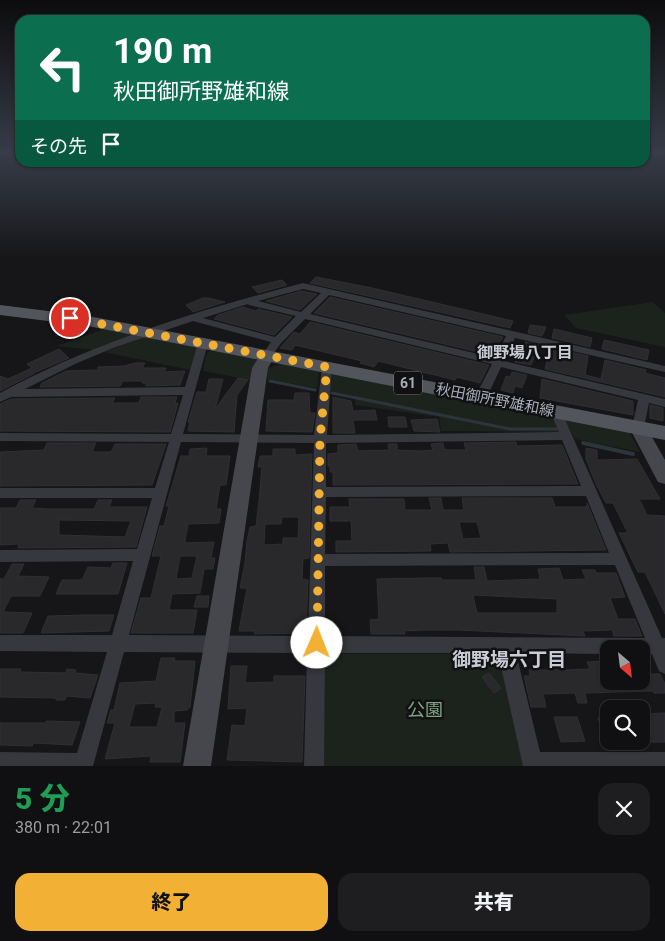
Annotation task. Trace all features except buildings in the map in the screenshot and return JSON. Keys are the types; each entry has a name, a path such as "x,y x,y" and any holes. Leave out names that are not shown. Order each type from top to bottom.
{"main road":[{"name":"秋田御所野雄和線","path":"0,310 53,315 203,343 272,348 327,367 665,433"}],"street":[{"path":"4,395 68,364 150,333 248,301 303,286 665,369"},
{"path":"197,766 260,368 272,348 302,314 327,292"},
{"path":"248,301 665,403"},
{"path":"194,318 272,348"},
{"path":"481,397 512,334"},
{"path":"0,762 83,764 120,642 203,343"},
{"path":"314,766 320,439 327,367"},
{"path":"4,395 190,391"},
{"path":"644,398 638,427 665,477"},
{"path":"556,411 620,559 661,646 665,665"},
{"path":"0,437 320,439 566,436"},
{"path":"319,492 590,491"},
{"path":"0,493 160,493"},
{"path":"0,556 143,555"},
{"path":"318,560 620,559"},
{"path":"0,643 120,642 661,646"},
{"path":"505,645 533,764 665,762"}],"green space":[{"path":"653,302 665,313 665,347 576,328 564,315"},
{"path":"107,328 132,333 132,337 95,350 57,346"},
{"path":"147,336 197,345 199,349 190,370 104,352"},
{"path":"211,350 252,356 257,361 251,380 203,371 206,355"},
{"path":"284,363 319,370 317,388 267,379 268,368"},
{"path":"332,373 555,416 560,429 559,432 441,431 439,417 355,405 356,396 329,391"},
{"path":"567,418 628,430 640,452 575,439 565,420"},
{"name":"公園","path":"335,654 491,654 503,663 526,766 324,766 324,661"}],"waterway":[{"path":"270,381 315,390"},
{"path":"332,393 510,429 557,429"},
{"path":"583,443 633,454"}],"district":[{"name":"御野場八丁目","path":"525,352"},
{"name":"御野場六丁目","path":"509,659"}],"route":[{"path":"70,318 327,367 320,439 317,643"}]}
